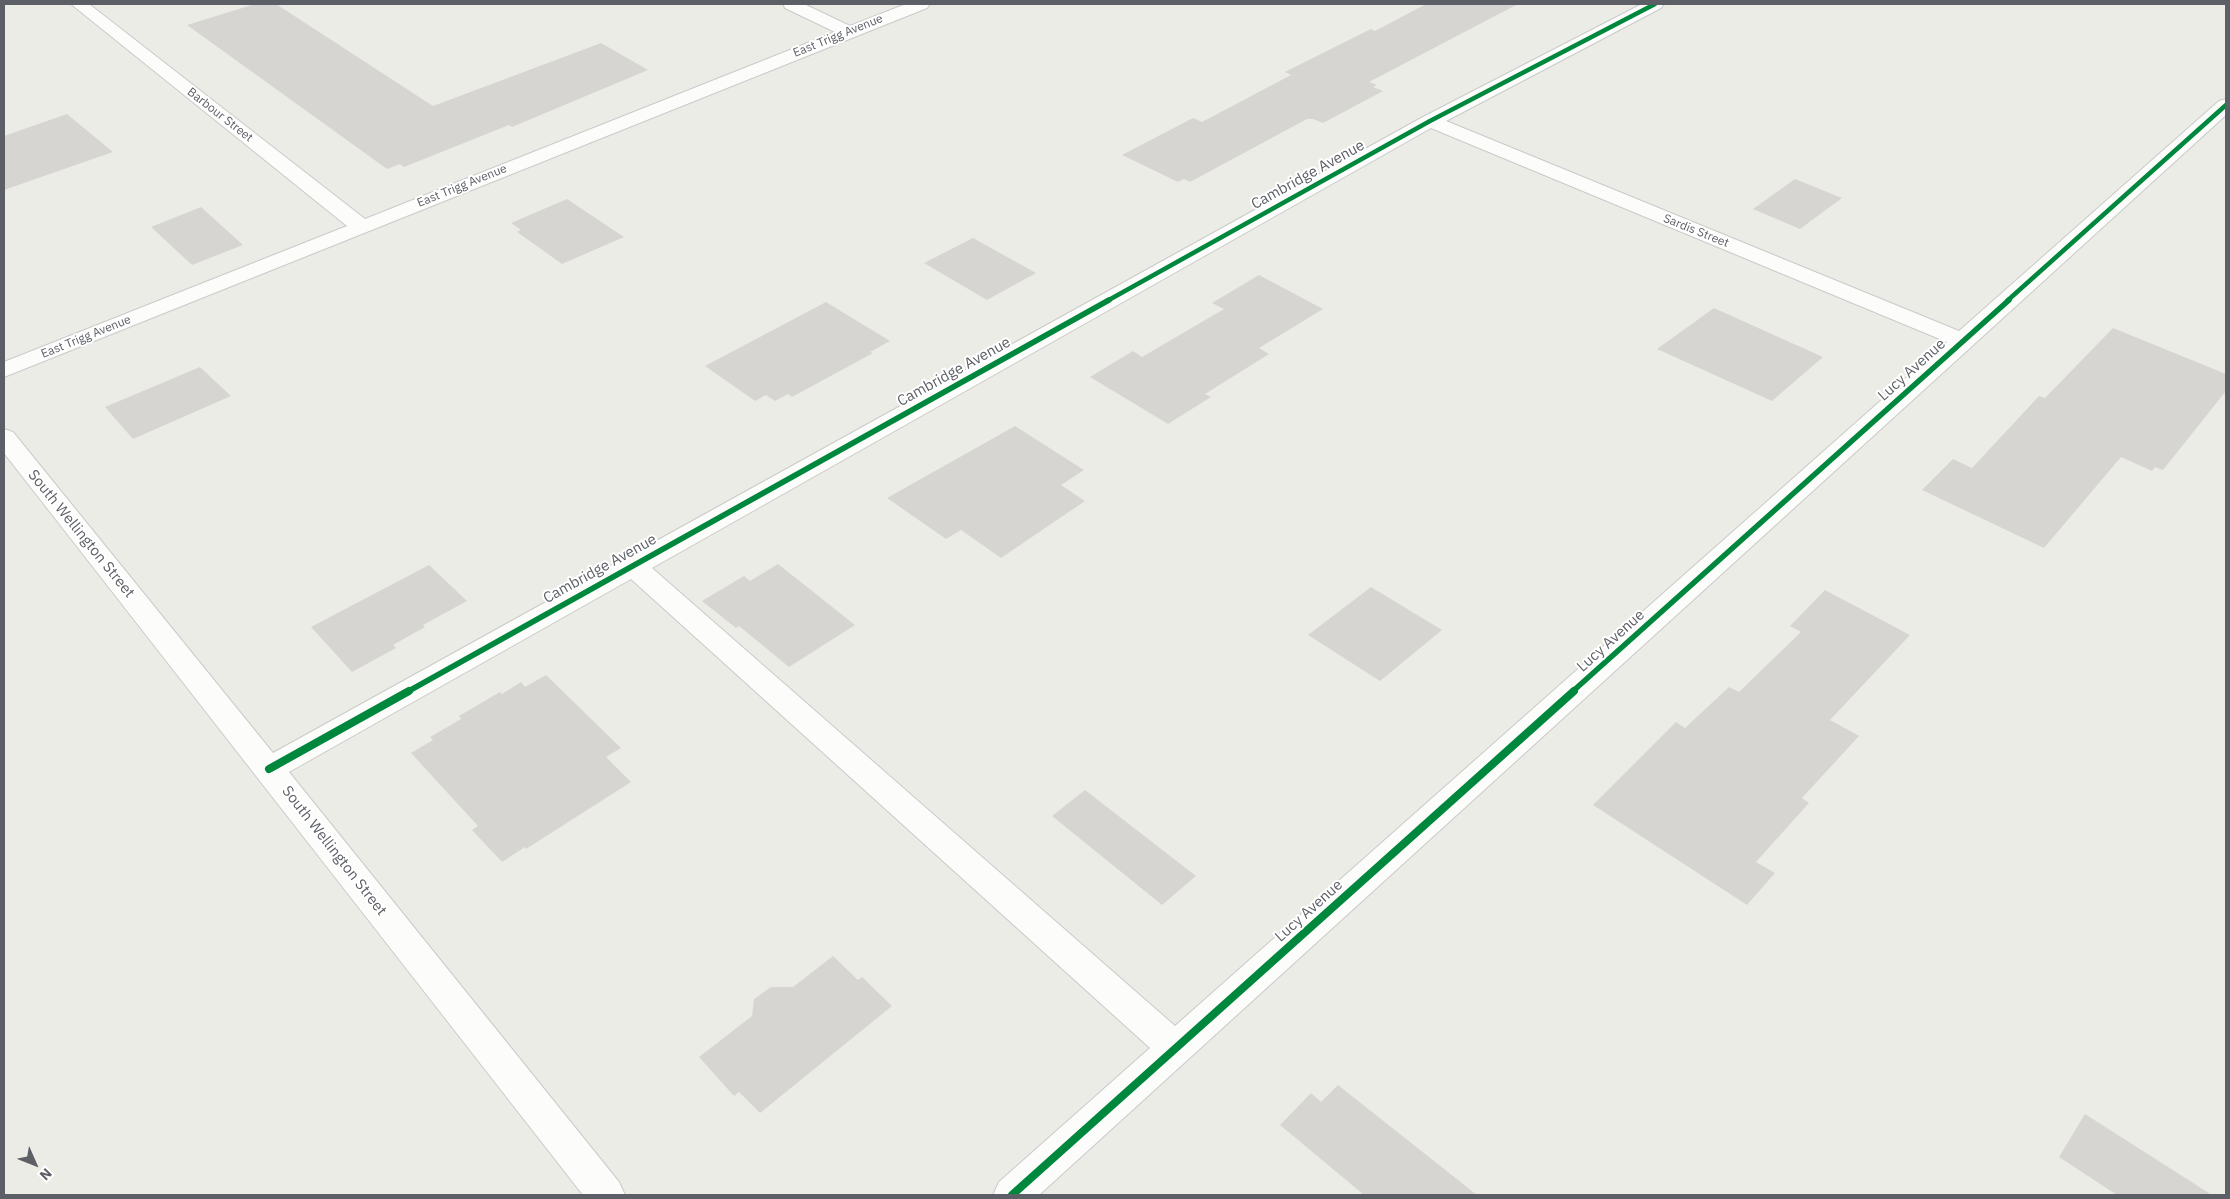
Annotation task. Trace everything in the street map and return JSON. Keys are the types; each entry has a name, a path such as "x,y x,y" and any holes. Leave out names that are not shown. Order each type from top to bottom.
{"street":[{"name":"Barbour Street","path":"79,4 361,226"},
{"path":"791,4 848,32"},
{"name":"East Trigg Avenue","path":"4,370 920,4"},
{"name":"Cambridge Avenue","path":"270,769 632,565 1430,121 1655,4"},
{"name":"Lucy Avenue","path":"1012,1195 2226,105"},
{"name":"Sardis Street","path":"1430,121 1963,341"},
{"name":"South Wellington Street","path":"4,437 270,769 606,1195"},
{"path":"632,565 1175,1048"}],"building":[{"path":"255,4 276,4 433,106 601,43 648,70 512,127 509,125 404,167 400,164 387,169 187,25"},
{"path":"1426,4 1518,4 1369,82 1377,85 1373,87 1383,91 1323,123 1307,119 1190,182 1184,179 1178,182 1122,155 1193,118 1202,122 1291,75 1285,72 1371,29 1375,31"},
{"path":"67,114 113,152 4,190 4,136"},
{"path":"1795,179 1842,198 1800,229 1753,209"},
{"path":"567,199 624,237 562,264 517,232 521,230 511,223"},
{"path":"201,207 243,245 192,265 151,227"},
{"path":"973,238 1036,273 987,300 924,263"},
{"path":"1259,275 1323,309 1259,348 1269,354 1205,394 1211,397 1168,424 1090,377 1133,351 1142,357 1224,309 1212,303"},
{"path":"826,302 890,341 870,352 873,353 792,397 788,394 775,401 766,395 755,401 705,366"},
{"path":"1714,308 1823,357 1772,401 1657,349"},
{"path":"2113,328 2226,374 2226,391 2163,470 2155,467 2152,471 2121,457 2044,548 1922,490 1953,459 1972,468 2039,396 2045,398"},
{"path":"200,367 231,396 133,439 105,407"},
{"path":"1015,426 1084,470 1061,485 1085,501 1001,558 961,530 946,539 887,498"},
{"path":"778,564 855,625 789,667 739,626 736,628 702,601 744,576 750,581"},
{"path":"429,565 467,601 423,625 425,627 393,645 396,648 352,672 311,627"},
{"path":"1371,587 1442,630 1380,681 1308,635"},
{"path":"1825,590 1910,635 1830,720 1859,736 1802,798 1809,803 1756,862 1775,873 1747,905 1593,805 1676,722 1685,728 1729,687 1739,692 1801,632 1790,626"},
{"path":"546,675 621,748 606,757 631,782 526,849 525,847 502,862 472,830 478,826 411,753 433,740 430,737 461,719 459,716 500,692 502,694 521,682 525,687"},
{"path":"1085,790 1196,876 1162,905 1052,816"},
{"path":"833,956 858,980 862,977 892,1006 760,1113 739,1092 734,1096 699,1057 752,1016 754,999 771,987 793,987"},
{"path":"1338,1085 1477,1195 1364,1195 1280,1125 1311,1093 1321,1102"},
{"path":"2085,1114 2212,1195 2117,1195 2059,1157"}],"cycle path":[{"path":"269,769 1430,121 1655,4"},
{"path":"1012,1195 2226,105"}]}
